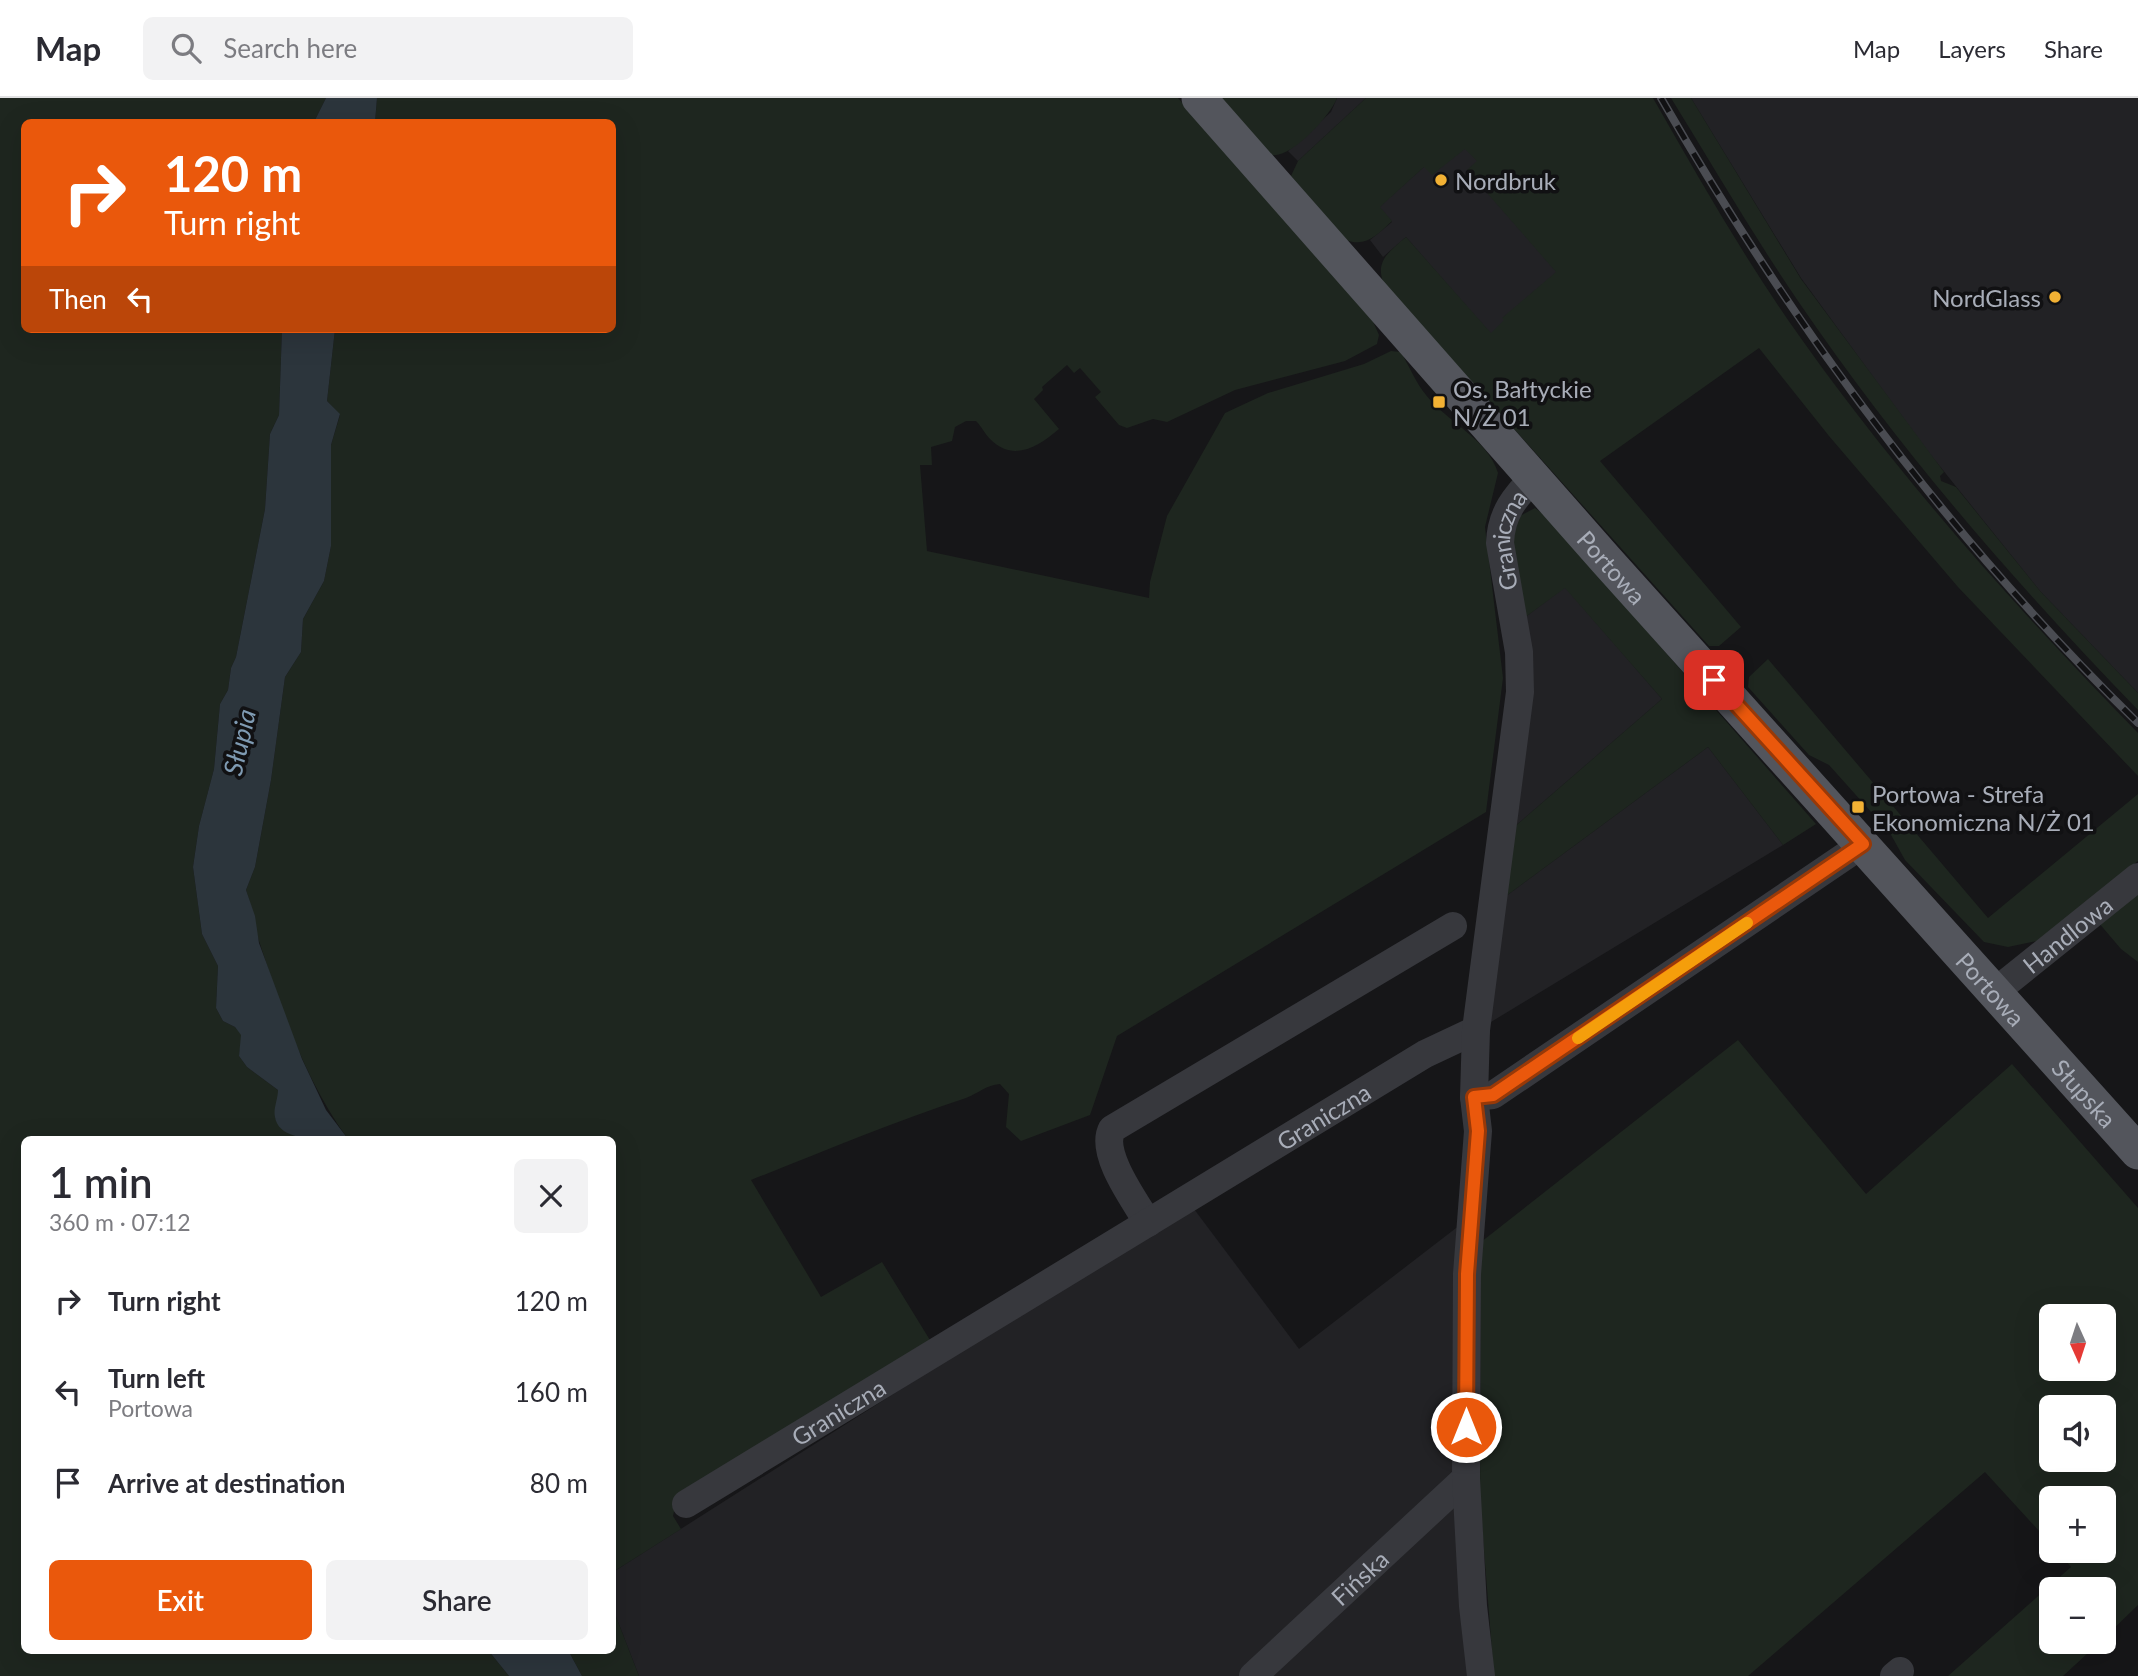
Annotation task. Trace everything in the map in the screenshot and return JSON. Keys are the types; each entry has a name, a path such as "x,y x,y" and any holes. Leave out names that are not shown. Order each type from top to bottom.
{"main road":[{"name":"Portowa","path":"1199,98 2031,1032"},
{"name":"Słupska","path":"2031,1032 2138,1152"}],"street":[{"name":"Graniczna","path":"686,1504 1425,1054 1476,1030 1520,692 1519,652 1500,543 1500,529 1510,502 1535,477"},
{"path":"1474,1097 1493,1095 1863,844"},
{"name":"Handlowa","path":"1996,991 2138,877"},
{"path":"1148,1223 1111,1157 1109,1142 1112,1129 1453,926"},
{"path":"1476,1030 1474,1097 1478,1131 1467,1274 1466,1478 1473,1606 1481,1676"},
{"name":"Fińska","path":"1253,1676 1466,1478"}],"shaded area":[{"path":"0,98 326,98 316,119 21,119 21,333 282,333 279,415 270,434 265,509 236,657 231,668 228,690 220,704 214,769 199,826 193,867 202,934 218,966 216,1008 223,1021 235,1027 242,1035 239,1056 247,1067 278,1090 278,1123 297,1136 21,1136 21,1654 491,1654 509,1676 0,1676"},
{"path":"377,98 1178,98 1371,317 1379,335 1377,344 1345,361 1235,390 1167,422 1153,419 1127,428 1119,425 1095,397 1101,392 1080,368 1074,373 1067,365 1042,387 1043,390 1034,399 1059,429 1035,446 1017,451 1008,450 990,439 976,421 966,421 955,427 952,441 931,447 932,465 920,465 927,551 1149,598 1150,582 1167,516 1225,413 1268,393 1364,364 1391,351 1401,352 1426,395 1476,440 1493,461 1498,473 1485,527 1503,678 1486,812 1117,1036 1090,1115 1021,1141 1006,1127 1009,1094 1000,1084 751,1180 821,1297 882,1262 933,1345 675,1507 673,1516 681,1529 616,1570 616,1136 346,1136 320,1094 297,1047 259,940 246,890 255,867 271,780 285,677 301,652 303,619 324,581 331,546 331,445 340,415 327,401 335,333 616,333 616,119 375,119"},
{"path":"1218,98 1337,98 1309,135 1289,150 1271,155"},
{"path":"1337,98 1366,98 1298,161 1288,151 1331,112"},
{"path":"1366,98 1653,98 1718,211 1770,293 1869,429 1999,585 2138,733 2138,776 1958,587 1829,436 1759,348 1600,461 1741,627 1719,646 1709,646 1384,284 1381,276 1382,263 1389,252 1406,237 1491,333 1504,320 1502,318 1556,272 1467,170 1477,161 1465,149 1432,175 1424,167 1380,207 1392,221 1382,231 1360,242 1346,240 1291,176 1298,161"},
{"path":"1671,98 1691,98 1801,279 1944,472 1940,476 1941,481 1956,487 2040,591 2138,693 2138,710 2002,563 1876,409 1781,276"},
{"path":"1691,98 2138,98 2138,693 2040,591 1926,449 1801,278"},
{"name":"Nordbruk","path":"1464,131 1582,265 1496,340 1406,237 1383,257 1370,240 1392,222 1379,207"},
{"path":"1535,508 1546,516 1816,824 1783,845 1708,747 1502,899 1512,829 1662,699 1565,588 1520,621 1510,556 1518,517"},
{"path":"1565,587 1662,699 1512,829 1520,621"},
{"path":"1768,659 1988,918 2138,794 2138,861 2037,941 2008,947 1984,942 1905,860 1890,833 1829,765 1809,755 1748,687 1749,677"},
{"path":"1708,747 1783,845 1486,1025 1502,899"},
{"path":"2138,890 2138,962 2121,949 2098,922"},
{"path":"1738,1040 1866,1194 2012,1064 2138,1208 2138,1605 2116,1626 2116,1577 2060,1577 2071,1567 2068,1563 2116,1563 2116,1486 2039,1486 2039,1531 1985,1472 1748,1676 1494,1676 1480,1500 1481,1242"},
{"path":"1191,1205 1299,1349 1460,1225 1469,1676 639,1676 616,1617 616,1570"},
{"path":"2039,1595 2039,1654 2087,1654 2063,1676 1948,1676"},
{"path":"616,1617 639,1676 582,1676 570,1654 616,1654"}],"water":[{"path":"326,98 377,98 375,119 316,119"},
{"name":"Słupia","path":"282,333 335,333 327,401 340,414 331,445 331,546 324,581 303,619 301,652 285,677 271,780 255,867 246,890 255,916 259,943 302,1059 326,1110 346,1136 295,1136 285,1132 275,1117 278,1090 247,1067 239,1056 241,1035 235,1027 223,1021 216,1008 218,966 202,934 193,867 199,826 214,769 220,704 228,690 231,668 236,657 265,509 270,434 279,415"},
{"path":"491,1654 570,1654 582,1676 509,1676"}],"railway":[{"path":"1661,98 1764,266 1878,427 1939,505 2003,580 2069,653 2138,723"}],"slow traffic":[{"path":"1578,1038 1747,923"}],"place":[{"name":"Nordbruk","path":"1441,180"},
{"name":"NordGlass","path":"2055,297"},
{"name":"Os. Bałtyckie N/Ż 01","path":"1439,402"},
{"name":"Portowa - Strefa Ekonomiczna N/Ż 01","path":"1858,807"}],"route":[{"path":"1466,1427 1467,1274 1478,1131 1474,1097 1493,1095 1863,844 1714,680"}]}
